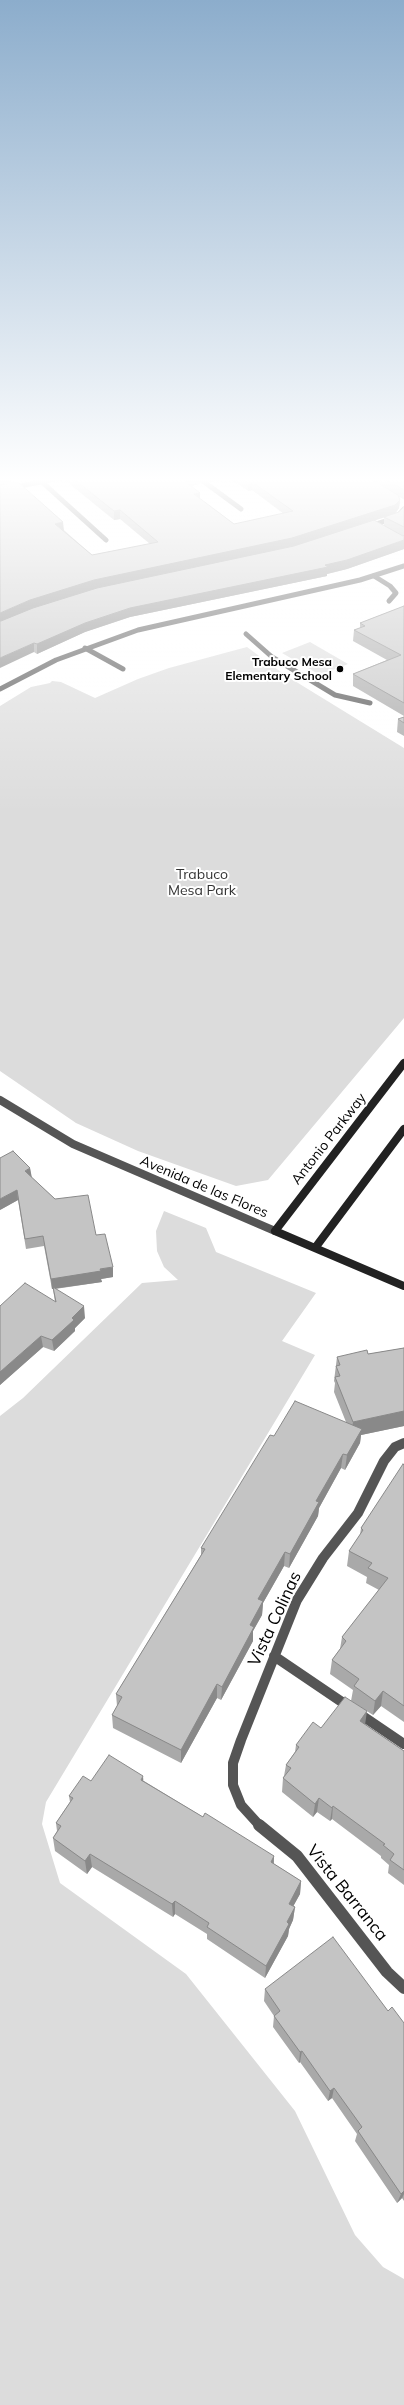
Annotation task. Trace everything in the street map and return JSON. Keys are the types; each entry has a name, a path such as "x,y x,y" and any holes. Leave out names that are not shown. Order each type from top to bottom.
{"main road":[{"name":"Antonio Parkway","path":"275,1231 404,1063"},
{"path":"315,1248 404,1129"},
{"name":"Avenida de las Flores","path":"275,1231 404,1286"}],"street":[{"path":"0,689 56,660 85,648 138,630 320,588"},
{"path":"390,601 396,594 392,588"},
{"path":"246,634 272,657 335,695 370,703"},
{"path":"85,648 123,669"},
{"name":"Avenida de las Flores","path":"0,1100 74,1144 275,1231"},
{"name":"Vista Colinas","path":"233,1785 233,1763 297,1600 322,1558 358,1513 384,1461 395,1447 404,1443"},
{"path":"274,1656 404,1744"},
{"name":"Vista Barranca","path":"233,1785 241,1804 261,1828 302,1862 387,1972 404,1988"}],"green space":[{"path":"310,642 348,664 320,675 282,653"},
{"name":"Trabuco Mesa Park","path":"247,647 285,675 404,748 404,1018 268,1180 236,1186 138,1151 76,1123 0,1071 0,706 31,687 50,683 52,681 61,682 95,698 138,679 169,668"},
{"path":"164,1211 206,1228 216,1252 316,1293 282,1341 315,1355 46,1802 42,1824 60,1883 186,1974 295,2111 355,2235 383,2267 404,2279 404,2405 0,2405 0,1416 23,1398 142,1283 178,1280 164,1267 157,1251 156,1231"}],"building":[{"path":"0,588 68,588 30,600 0,613"},
{"path":"96,588 225,588 130,608 85,623 0,658 0,621 33,608"},
{"path":"404,606 404,703 353,674 401,655 354,630 365,626 360,623"},
{"path":"404,717 404,723 398,719"},
{"path":"13,1151 30,1168 25,1171 55,1199 88,1195 96,1235 105,1234 113,1267 100,1269 101,1271 51,1279 43,1236 25,1239 17,1190 0,1199 0,1158"},
{"path":"25,1283 56,1302 53,1287 84,1306 72,1318 74,1320 52,1340 41,1336 0,1372 0,1306"},
{"path":"404,1348 404,1411 353,1422 335,1377 340,1376 336,1366 340,1365 337,1357 367,1350 368,1354"},
{"path":"295,1401 362,1429 347,1455 343,1454 316,1501 319,1502 290,1554 285,1552 258,1599 263,1601 250,1625 254,1627 222,1687 217,1684 181,1750 112,1715 122,1697 116,1694 205,1549 201,1548 270,1435 274,1436"},
{"path":"403,1464 404,1706 383,1691 375,1701 354,1686 359,1679 332,1660 346,1641 342,1637 388,1578 368,1568 372,1563 349,1551 363,1530 361,1528"},
{"path":"345,1697 367,1711 360,1721 404,1751 404,1870 390,1860 394,1854 383,1845 385,1844 333,1806 332,1808 319,1798 315,1804 283,1778 291,1768 286,1765 299,1747 296,1745 313,1722 321,1728"},
{"path":"109,1755 143,1776 141,1780 203,1817 205,1813 274,1856 271,1862 301,1881 289,1904 295,1907 287,1922 289,1924 266,1966 207,1927 209,1923 175,1901 172,1904 90,1854 85,1861 53,1838 61,1826 56,1823 73,1798 69,1796 83,1776 91,1781"},
{"path":"333,1937 388,2011 392,2007 404,2023 404,2191 401,2194 358,2131 362,2127 334,2088 330,2091 302,2051 300,2052 274,2016 280,2011 265,1989"}],"place":[{"name":"Trabuco Mesa Elementary School","path":"340,669"}]}
